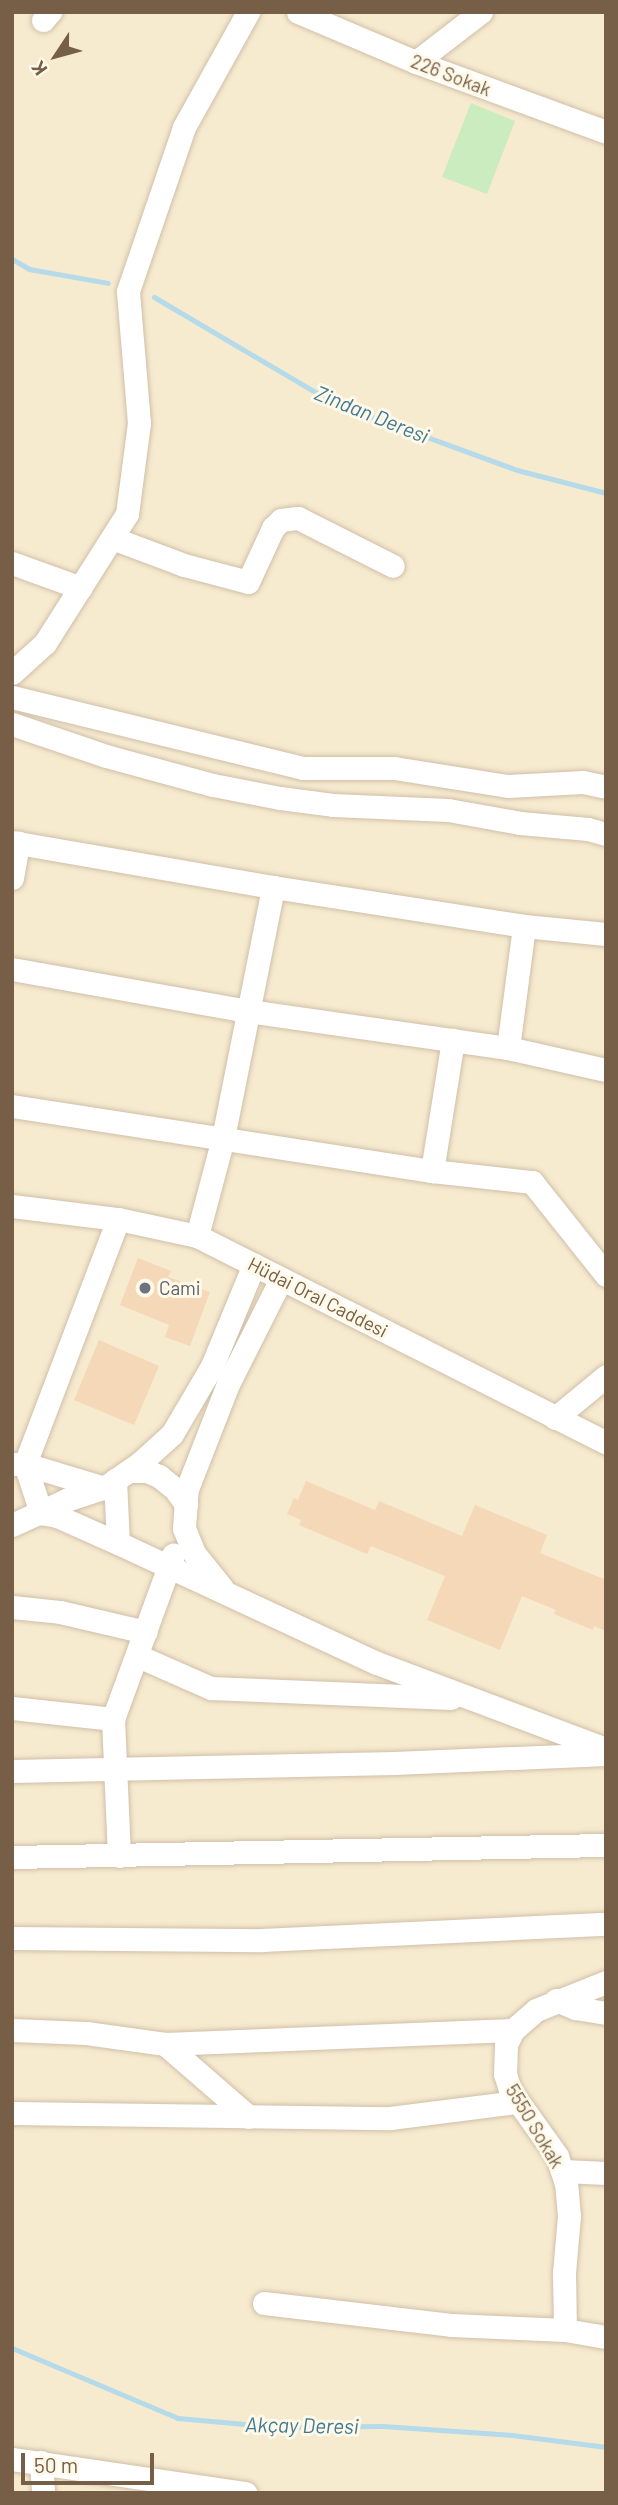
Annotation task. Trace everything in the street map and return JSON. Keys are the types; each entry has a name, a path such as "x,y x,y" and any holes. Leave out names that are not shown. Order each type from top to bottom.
{"street":[{"path":"12,673 45,643 127,514 139,424 128,291 184,127 248,12"},
{"name":"226 Sokak","path":"298,12 416,62 606,132"},
{"path":"416,62 481,12"},
{"path":"113,538 184,565 248,582 273,528 281,520 298,518 393,566"},
{"path":"12,563 82,588"},
{"path":"12,697 303,768 394,768 508,786 583,782 606,778"},
{"path":"12,724 106,755 213,785 280,798 333,805 448,810 520,824 606,834"},
{"path":"583,782 606,787"},
{"path":"12,878 15,843 524,926 606,934"},
{"path":"197,1236 223,1138 273,887"},
{"path":"508,1048 524,926"},
{"path":"12,969 248,1011 508,1048 606,1070"},
{"path":"432,1171 453,1040"},
{"path":"12,1106 432,1171 531,1182 606,1275"},
{"name":"Hüdai Oral Caddesi","path":"12,1206 118,1219 197,1236 606,1443"},
{"path":"41,1513 19,1464 118,1219"},
{"path":"19,1464 116,1480 172,1434 212,1366 254,1264"},
{"path":"119,1856 113,1769 113,1719 138,1656 166,1566 184,1528 187,1489 228,1384 281,1279"},
{"path":"555,1418 606,1376"},
{"path":"12,1525 116,1480 148,1471 176,1489 186,1504"},
{"path":"116,1480 118,1543"},
{"path":"41,1513 57,1516 118,1543 377,1663 606,1751"},
{"path":"184,1528 194,1553 226,1593"},
{"path":"12,1607 60,1612 146,1632"},
{"path":"138,1656 211,1688 472,1699"},
{"path":"12,1708 113,1719"},
{"path":"12,1771 606,1751"},
{"path":"12,1857 606,1845"},
{"path":"12,1938 262,1940 606,1923"},
{"path":"12,2030 86,2033 165,2044 513,2030 536,2010 606,1982"},
{"path":"556,2000 575,2008 606,2013"},
{"name":"5550 Sokak","path":"513,2030 506,2044 505,2074 517,2102 557,2156 563,2171 569,2216 564,2273 565,2330"},
{"path":"165,2044 249,2117"},
{"path":"12,2113 390,2118 517,2102"},
{"path":"563,2171 606,2173"},
{"path":"264,2302 451,2325 565,2330 606,2337"},
{"path":"12,2459 246,2493"},
{"path":"41,2462 43,2493"}],"shaded area":[{"path":"12,12 606,12 606,2493 12,2493"}],"green space":[{"path":"471,103 515,121 487,194 442,177"}],"building":[{"path":"138,1258 171,1271 168,1277 210,1292 190,1346 165,1337 169,1325 120,1305"},
{"path":"99,1340 159,1366 134,1425 74,1400"},
{"path":"306,1481 375,1510 379,1501 462,1536 475,1505 547,1535 540,1553 606,1580 606,1631 594,1626 593,1630 554,1614 556,1610 522,1596 500,1650 427,1620 445,1576 371,1546 367,1554 299,1525 301,1520 287,1514 294,1498 298,1500"}],"waterway":[{"name":"Zindan Deresi","path":"12,259 29,269 108,283"},
{"name":"Zindan Deresi","path":"154,297 334,403 517,470 606,493"},
{"name":"Akçay Deresi","path":"12,2348 178,2418 277,2427 383,2426 512,2435 606,2447"}],"place":[{"name":"Cami","path":"145,1288"}]}
